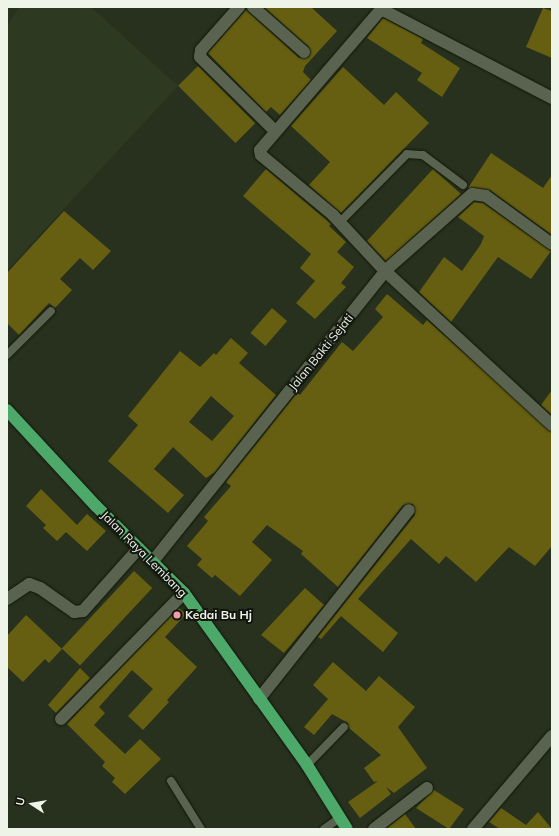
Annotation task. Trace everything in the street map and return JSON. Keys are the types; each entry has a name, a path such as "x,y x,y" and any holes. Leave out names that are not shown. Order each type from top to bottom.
{"main road":[{"name":"Jalan Raya Lembang","path":"7,410 184,593 307,765 347,829"}],"street":[{"path":"239,7 201,50 200,57 274,130"},
{"path":"253,7 304,52"},
{"path":"552,98 382,8 274,130 260,148 266,158 340,222 385,271 552,425"},
{"name":"Jalan Bakti Sejati","path":"153,561 385,271 472,194 486,196 552,244"},
{"path":"259,699 409,510"},
{"path":"7,599 29,584 40,588 74,612 84,611 139,548"},
{"path":"61,719 184,593"},
{"path":"473,829 552,736"},
{"path":"374,829 426,788"}],"lane":[{"path":"340,222 407,154 423,155 463,185"},
{"path":"7,355 51,311"},
{"path":"307,765 344,727"},
{"path":"171,781 201,829"},
{"path":"324,829 340,818"}],"shaded area":[{"path":"19,7 91,7 178,86 7,270 7,26"}],"building":[{"path":"264,7 311,7 337,31 305,66 303,72 311,80 280,115 271,107 266,112 208,53 246,10 299,58 309,57 309,47"},
{"path":"543,8 552,11 552,58 526,47"},
{"path":"383,18 423,39 421,43 460,68 442,97 417,80 422,73 367,38"},
{"path":"198,66 255,123 235,143 178,86"},
{"path":"343,67 384,105 396,92 429,123 341,213 309,185 330,162 291,126"},
{"path":"491,153 543,188 552,175 552,235 490,190 468,188"},
{"path":"266,169 331,224 329,226 346,242 337,252 354,267 341,283 346,287 315,319 296,303 315,281 300,268 311,254 243,196"},
{"path":"433,169 461,194 386,261 367,241"},
{"path":"474,202 483,203 551,251 531,279 498,257 451,322 419,292 444,257 462,271 481,244 484,236 458,217"},
{"path":"64,211 111,251 93,270 80,258 60,279 72,290 55,308 49,303 19,335 7,323 7,273"},
{"path":"387,294 423,325 427,320 552,432 552,546 535,566 509,547 476,582 446,556 439,564 411,539 358,599 398,633 383,652 341,616 321,639 318,637 415,515 413,504 403,505 338,587 301,554 303,551 267,525 252,542 272,560 240,596 215,575 212,578 197,565 202,559 187,546 208,521 204,517 231,486 226,482 297,393 300,395 342,342 353,351 383,317 375,309"},
{"path":"272,308 287,321 265,346 250,333"},
{"path":"231,338 248,353 239,363 276,395 215,472 206,478 173,447 154,469 184,495 168,513 108,461 138,425 128,416 180,351 200,367 214,353 216,355","holes":["211,396 234,416 212,441 189,422"]},
{"path":"552,390 552,415 541,405"},
{"path":"41,489 77,525 87,514 106,531 87,551 66,532 57,541 43,528 46,525 26,506"},
{"path":"134,571 152,588 80,666 62,649"},
{"path":"305,588 324,605 284,653 261,635"},
{"path":"179,608 186,614 165,637 197,667 167,700 169,702 143,730 128,716 153,689 132,670 99,707 105,713 94,725 125,754 140,739 161,759 125,794 112,782 115,778 102,766 105,762 67,724"},
{"path":"26,615 62,649 49,663 45,659 23,682 7,667 7,636"},
{"path":"333,662 366,691 379,676 415,707 398,727 427,768 394,793 386,787 391,794 360,818 348,802 378,781 374,782 364,768 381,755 349,728 348,723 332,714 314,735 304,727 328,699 313,685"},
{"path":"80,668 90,678 56,713 48,705"},
{"path":"434,790 464,809 449,829 416,808"},
{"path":"501,808 526,825 538,812 552,829 500,829 489,822"},
{"path":"405,814 416,829 386,829"}],"place":[{"name":"Kedai Bu Hj","path":"177,615"}]}
